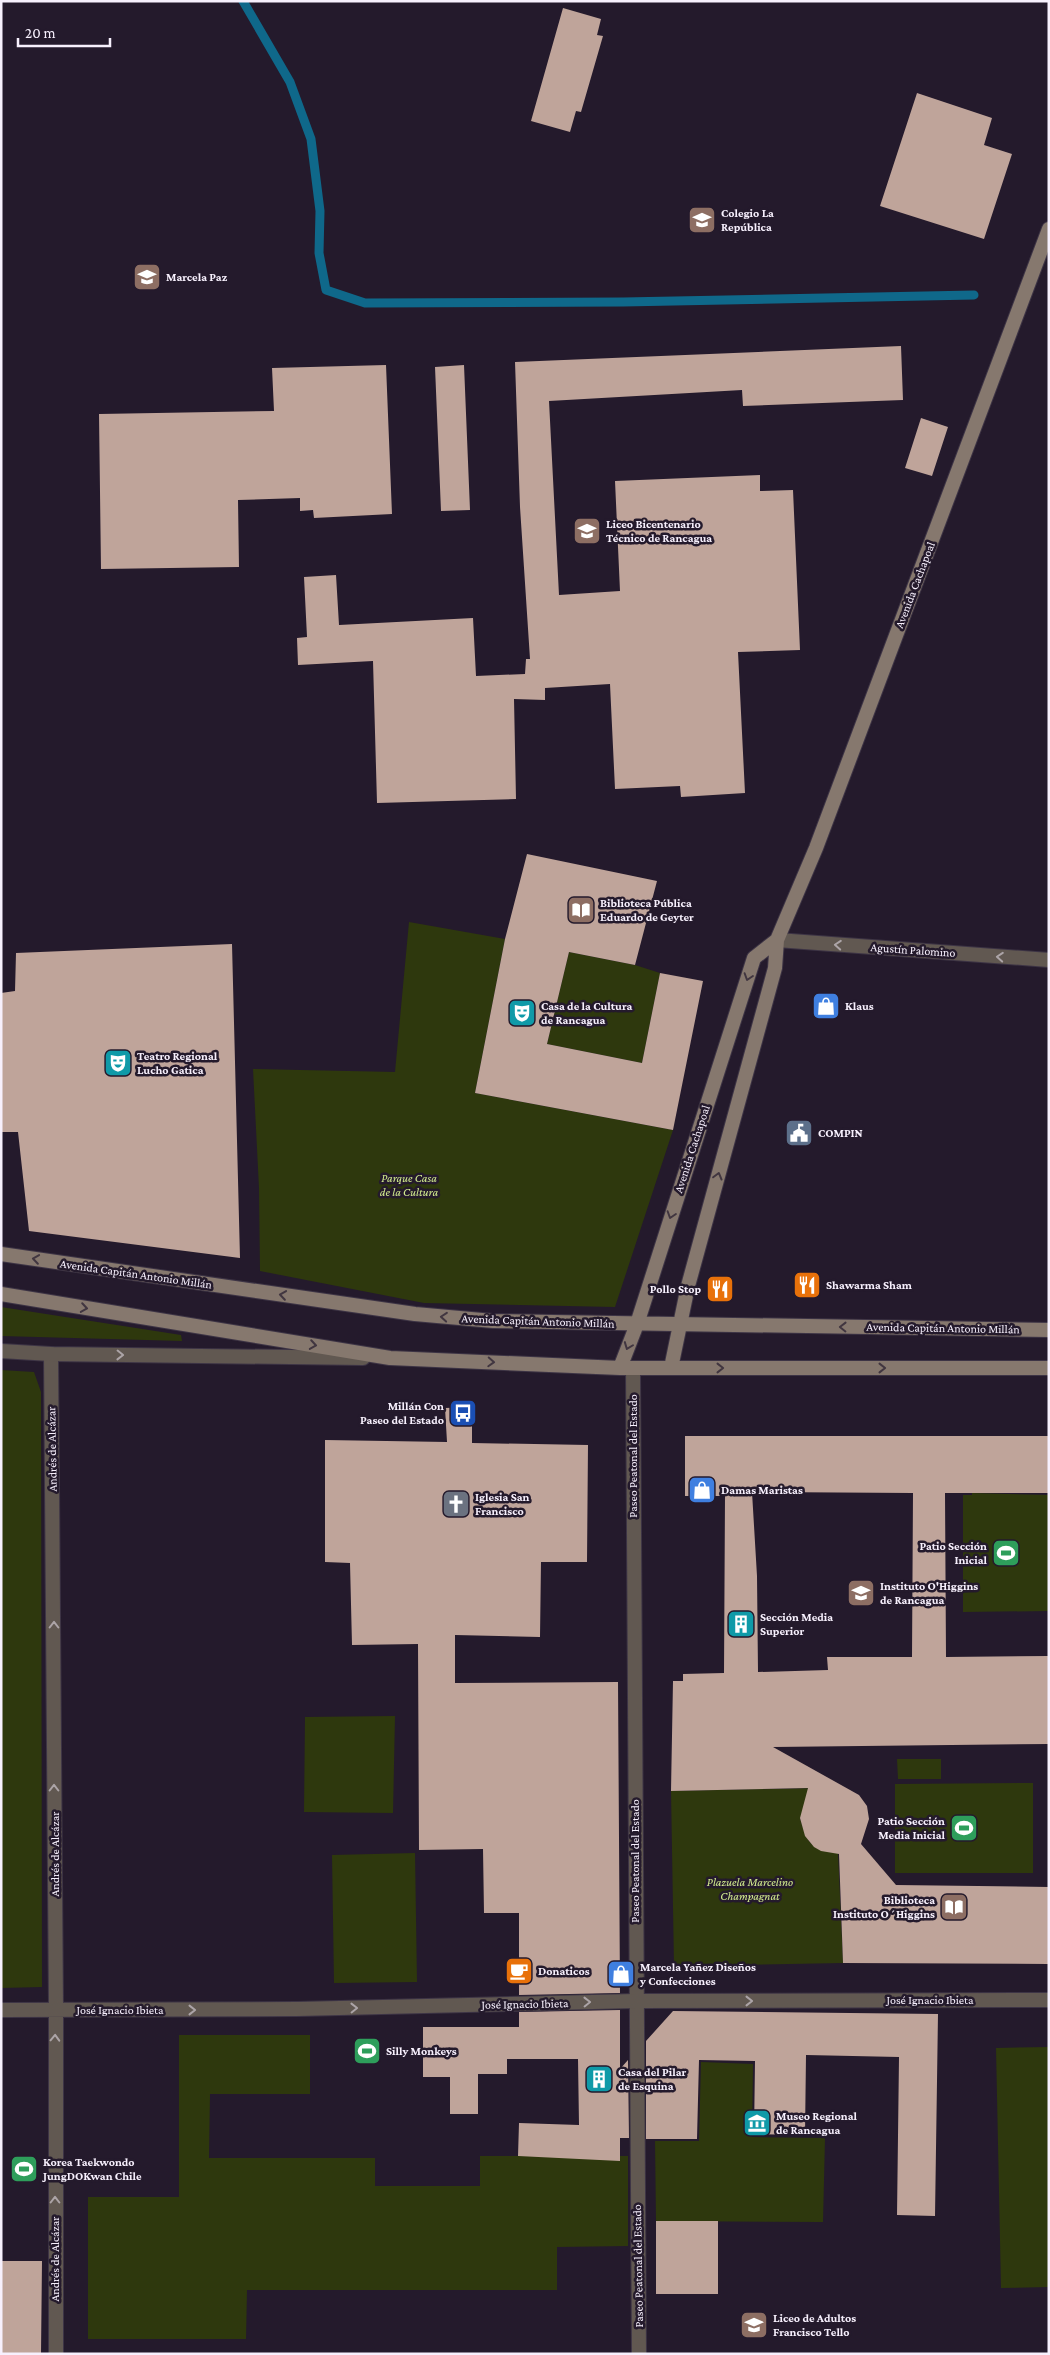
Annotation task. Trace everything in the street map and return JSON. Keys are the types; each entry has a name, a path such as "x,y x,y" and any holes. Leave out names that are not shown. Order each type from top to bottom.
{"main road":[{"name":"Avenida Cachapoal","path":"671,1368 679,1324 775,968 777,940 816,848 1049,229"},
{"name":"Avenida Cachapoal","path":"626,1368 636,1324 754,958 777,940"},
{"name":"Avenida Capitán Antonio Millán","path":"1,1254 415,1314 493,1322 1049,1330"},
{"path":"1,1294 390,1358 626,1368 1049,1368"}],"street":[{"name":"Agustín Palomino","path":"777,940 1049,960"},
{"path":"1,1351 51,1354 390,1358"},
{"name":"Andrés de Alcázar","path":"51,1354 56,2010 56,2354"},
{"name":"Paseo Peatonal del Estado","path":"626,1368 638,2354"},
{"name":"José Ignacio Ibieta","path":"1,2010 297,2009 635,2001 1049,2000"}],"green space":[{"name":"Parque Casa de la Cultura","path":"409,922 505,939 475,1093 673,1130 615,1307 424,1303 260,1271 259,1188 253,1069 395,1072"},
{"path":"569,952 635,965 660,973 642,1063 547,1044"},
{"path":"1,1307 181,1335 182,1341 1,1336"},
{"path":"1,1370 34,1372 41,1392 42,1987 1,1988"},
{"name":"Patio Sección Inicial","path":"972,1493 1049,1495 1049,1611 963,1612 963,1495 972,1495"},
{"path":"395,1716 393,1813 304,1812 305,1717"},
{"path":"897,1759 941,1759 941,1779 898,1779"},
{"name":"Patio Sección Media Inicial","path":"1033,1783 1033,1873 895,1873 895,1784"},
{"name":"Plazuela Marcelino Champagnat","path":"818,1788 800,1818 805,1834 811,1844 822,1850 838,1853 843,1963 674,1966 671,1791"},
{"path":"415,1853 417,1982 334,1983 332,1855"},
{"path":"179,2035 310,2035 310,2094 210,2094 209,2158 375,2158 375,2186 480,2186 480,2156 628,2156 628,2246 557,2247 557,2290 247,2290 246,2339 88,2339 88,2197 179,2197"},
{"path":"1049,2047 1049,2287 1001,2288 996,2048"},
{"path":"701,2062 753,2064 752,2137 825,2138 823,2222 656,2221 655,2141 699,2141"}],"building":[{"path":"563,8 601,19 597,35 603,36 581,112 576,111 570,132 531,121"},
{"path":"917,93 992,118 984,145 1012,154 984,239 880,206"},
{"path":"901,346 903,400 743,406 742,390 549,401 559,595 620,591 615,481 760,475 760,491 793,490 800,650 738,652 745,793 681,797 680,786 615,789 610,684 545,688 545,700 514,699 516,799 377,803 373,661 298,665 297,638 307,637 304,577 336,575 339,625 473,618 476,676 525,674 526,659 530,659 520,507 515,362"},
{"path":"386,365 392,514 314,518 313,510 300,511 300,498 238,500 239,567 101,569 99,414 274,411 272,368"},
{"path":"464,365 470,510 441,511 435,367"},
{"path":"921,418 948,427 932,476 905,468"},
{"name":"Casa de la Cultura de Rancagua","path":"527,854 657,881 635,965 569,952 547,1044 642,1063 660,973 703,981 673,1130 475,1093 505,939"},
{"name":"Teatro Regional Lucho Gatica","path":"232,944 240,1258 29,1231 18,1132 1,1132 1,993 15,991 16,953"},
{"path":"472,1407 472,1443 588,1445 587,1562 541,1562 540,1637 455,1635 455,1683 618,1682 620,1993 519,1995 519,1913 484,1913 483,1849 419,1850 418,1644 352,1645 350,1563 325,1562 325,1440 447,1442 445,1408"},
{"path":"685,1436 1049,1436 1049,1493 945,1493 946,1657 1049,1656 1049,1744 773,1747 859,1795 867,1806 869,1819 861,1844 896,1885 1049,1887 1049,1964 843,1963 839,1854 821,1851 814,1847 805,1836 800,1818 808,1788 671,1791 673,1681 683,1681 683,1674 724,1673 725,1496 685,1496","holes":["752,1492 913,1493 912,1657 827,1657 828,1670 758,1672 757,1576"]},
{"path":"620,2010 620,2069 628,2060 629,2138 620,2138 620,2161 518,2156 519,2123 579,2125 578,2059 507,2059 507,2074 478,2074 478,2114 450,2114 450,2077 423,2077 423,2027 519,2027 519,2012"},
{"path":"673,2011 938,2014 935,2216 897,2215 899,2057 806,2055 805,2135 754,2134 755,2061 699,2060 697,2139 646,2139 646,2041"},
{"path":"656,2221 718,2221 718,2294 656,2294"},
{"path":"1,2261 42,2261 41,2354 1,2354"}],"waterway":[{"path":"243,1 290,82 311,139 320,211 319,253 326,290 365,303 623,302 974,295"}],"place":[{"name":"Colegio La República","path":"702,220"},
{"name":"Marcela Paz","path":"147,277"},
{"name":"Liceo Bicentenario Técnico de Rancagua","path":"587,531"},
{"name":"Biblioteca Pública Eduardo de Geyter","path":"581,910"},
{"name":"Klaus","path":"826,1006"},
{"name":"Casa de la Cultura de Rancagua","path":"522,1013"},
{"name":"Teatro Regional Lucho Gatica","path":"118,1063"},
{"name":"COMPIN","path":"799,1133"},
{"name":"Shawarma Sham","path":"807,1285"},
{"name":"Pollo Stop","path":"720,1289"},
{"name":"Millán Con Paseo del Estado","path":"463,1413"},
{"name":"Damas Maristas","path":"702,1490"},
{"name":"Iglesia San Francisco","path":"456,1504"},
{"name":"Patio Sección Inicial","path":"1006,1553"},
{"name":"Instituto O'Higgins de Rancagua","path":"861,1593"},
{"name":"Sección Media Superior","path":"741,1624"},
{"name":"Patio Sección Media Inicial","path":"964,1828"},
{"name":"Biblioteca Instituto O´Higgins","path":"954,1907"},
{"name":"Donaticos","path":"519,1971"},
{"name":"Marcela Yañez Diseños y Confecciones","path":"621,1974"},
{"name":"Silly Monkeys","path":"367,2051"},
{"name":"Casa del Pilar de Esquina","path":"599,2079"},
{"name":"Museo Regional de Rancagua","path":"757,2123"},
{"name":"Korea Taekwondo JungDOKwan Chile","path":"24,2169"},
{"name":"Liceo de Adultos Francisco Tello","path":"754,2325"}]}
